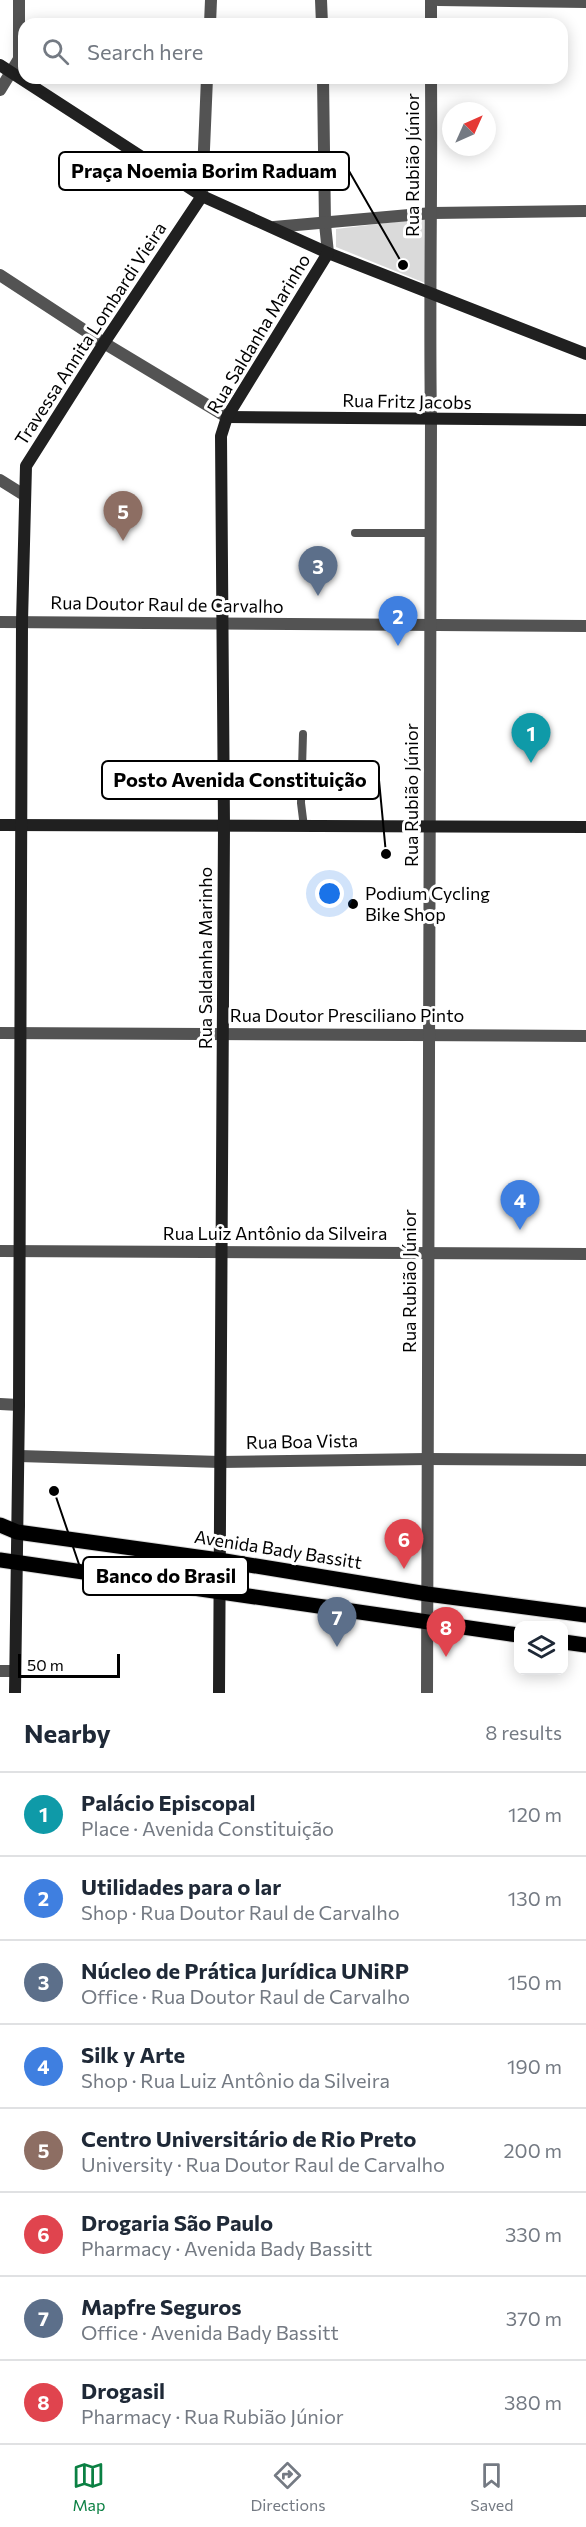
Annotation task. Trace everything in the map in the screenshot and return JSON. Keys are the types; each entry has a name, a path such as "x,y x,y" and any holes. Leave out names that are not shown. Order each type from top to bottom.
{"main road":[{"name":"Avenida Bady Bassitt","path":"0,1526 17,1532 219,1560 427,1594 586,1615"},
{"path":"0,1560 514,1634"},
{"path":"568,1643 586,1645"}],"street":[{"path":"19,0 19,18"},
{"path":"210,18 211,0"},
{"path":"321,0 322,18"},
{"path":"431,0 431,18"},
{"path":"438,0 586,2"},
{"path":"0,90 18,61"},
{"path":"0,64 18,76"},
{"path":"30,84 202,196 328,253 586,354"},
{"path":"202,196 207,84"},
{"path":"322,84 325,224 328,253"},
{"name":"Rua Rubião Júnior","path":"427,1693 431,84"},
{"name":"Travessa Annita Lombardi Vieira","path":"15,1693 19,1456 22,622 26,466 104,343 202,196"},
{"path":"274,227 432,213 586,211"},
{"name":"Rua Saldanha Marinho","path":"219,1693 224,826 221,436 227,417 328,253"},
{"path":"0,275 104,343 227,417"},
{"name":"Rua Fritz Jacobs","path":"227,417 586,420"},
{"path":"0,480 24,495"},
{"name":"Rua Doutor Raul de Carvalho","path":"0,622 586,626"},
{"path":"0,825 586,827"},
{"name":"Rua Doutor Presciliano Pinto","path":"0,1033 586,1035"},
{"name":"Rua Luiz Antônio da Silveira","path":"0,1251 586,1254"},
{"path":"0,1404 19,1404"},
{"name":"Rua Boa Vista","path":"19,1456 220,1462 427,1458 586,1460"},
{"path":"0,1671 15,1671"}],"lane":[{"path":"355,533 430,533"},
{"path":"303,734 301,803 304,827"}],"shaded area":[{"path":"428,218 425,283 336,247 336,229"}],"place":[{"name":"Praça Noemia Borim Raduam","path":"403,265"},
{"name":"Centro Universitário de Rio Preto","path":"123,541"},
{"name":"Núcleo de Prática Jurídica UNiRP","path":"318,596"},
{"name":"Utilidades para o lar","path":"398,646"},
{"name":"Palácio Episcopal","path":"531,763"},
{"name":"Posto Avenida Constituição","path":"386,854"},
{"name":"Podium Cycling Bike Shop","path":"353,904"},
{"name":"Silk y Arte","path":"520,1230"},
{"name":"Banco do Brasil","path":"54,1491"},
{"name":"Drogaria São Paulo","path":"404,1569"},
{"name":"Mapfre Seguros","path":"337,1647"},
{"name":"Drogasil","path":"446,1657"}]}
